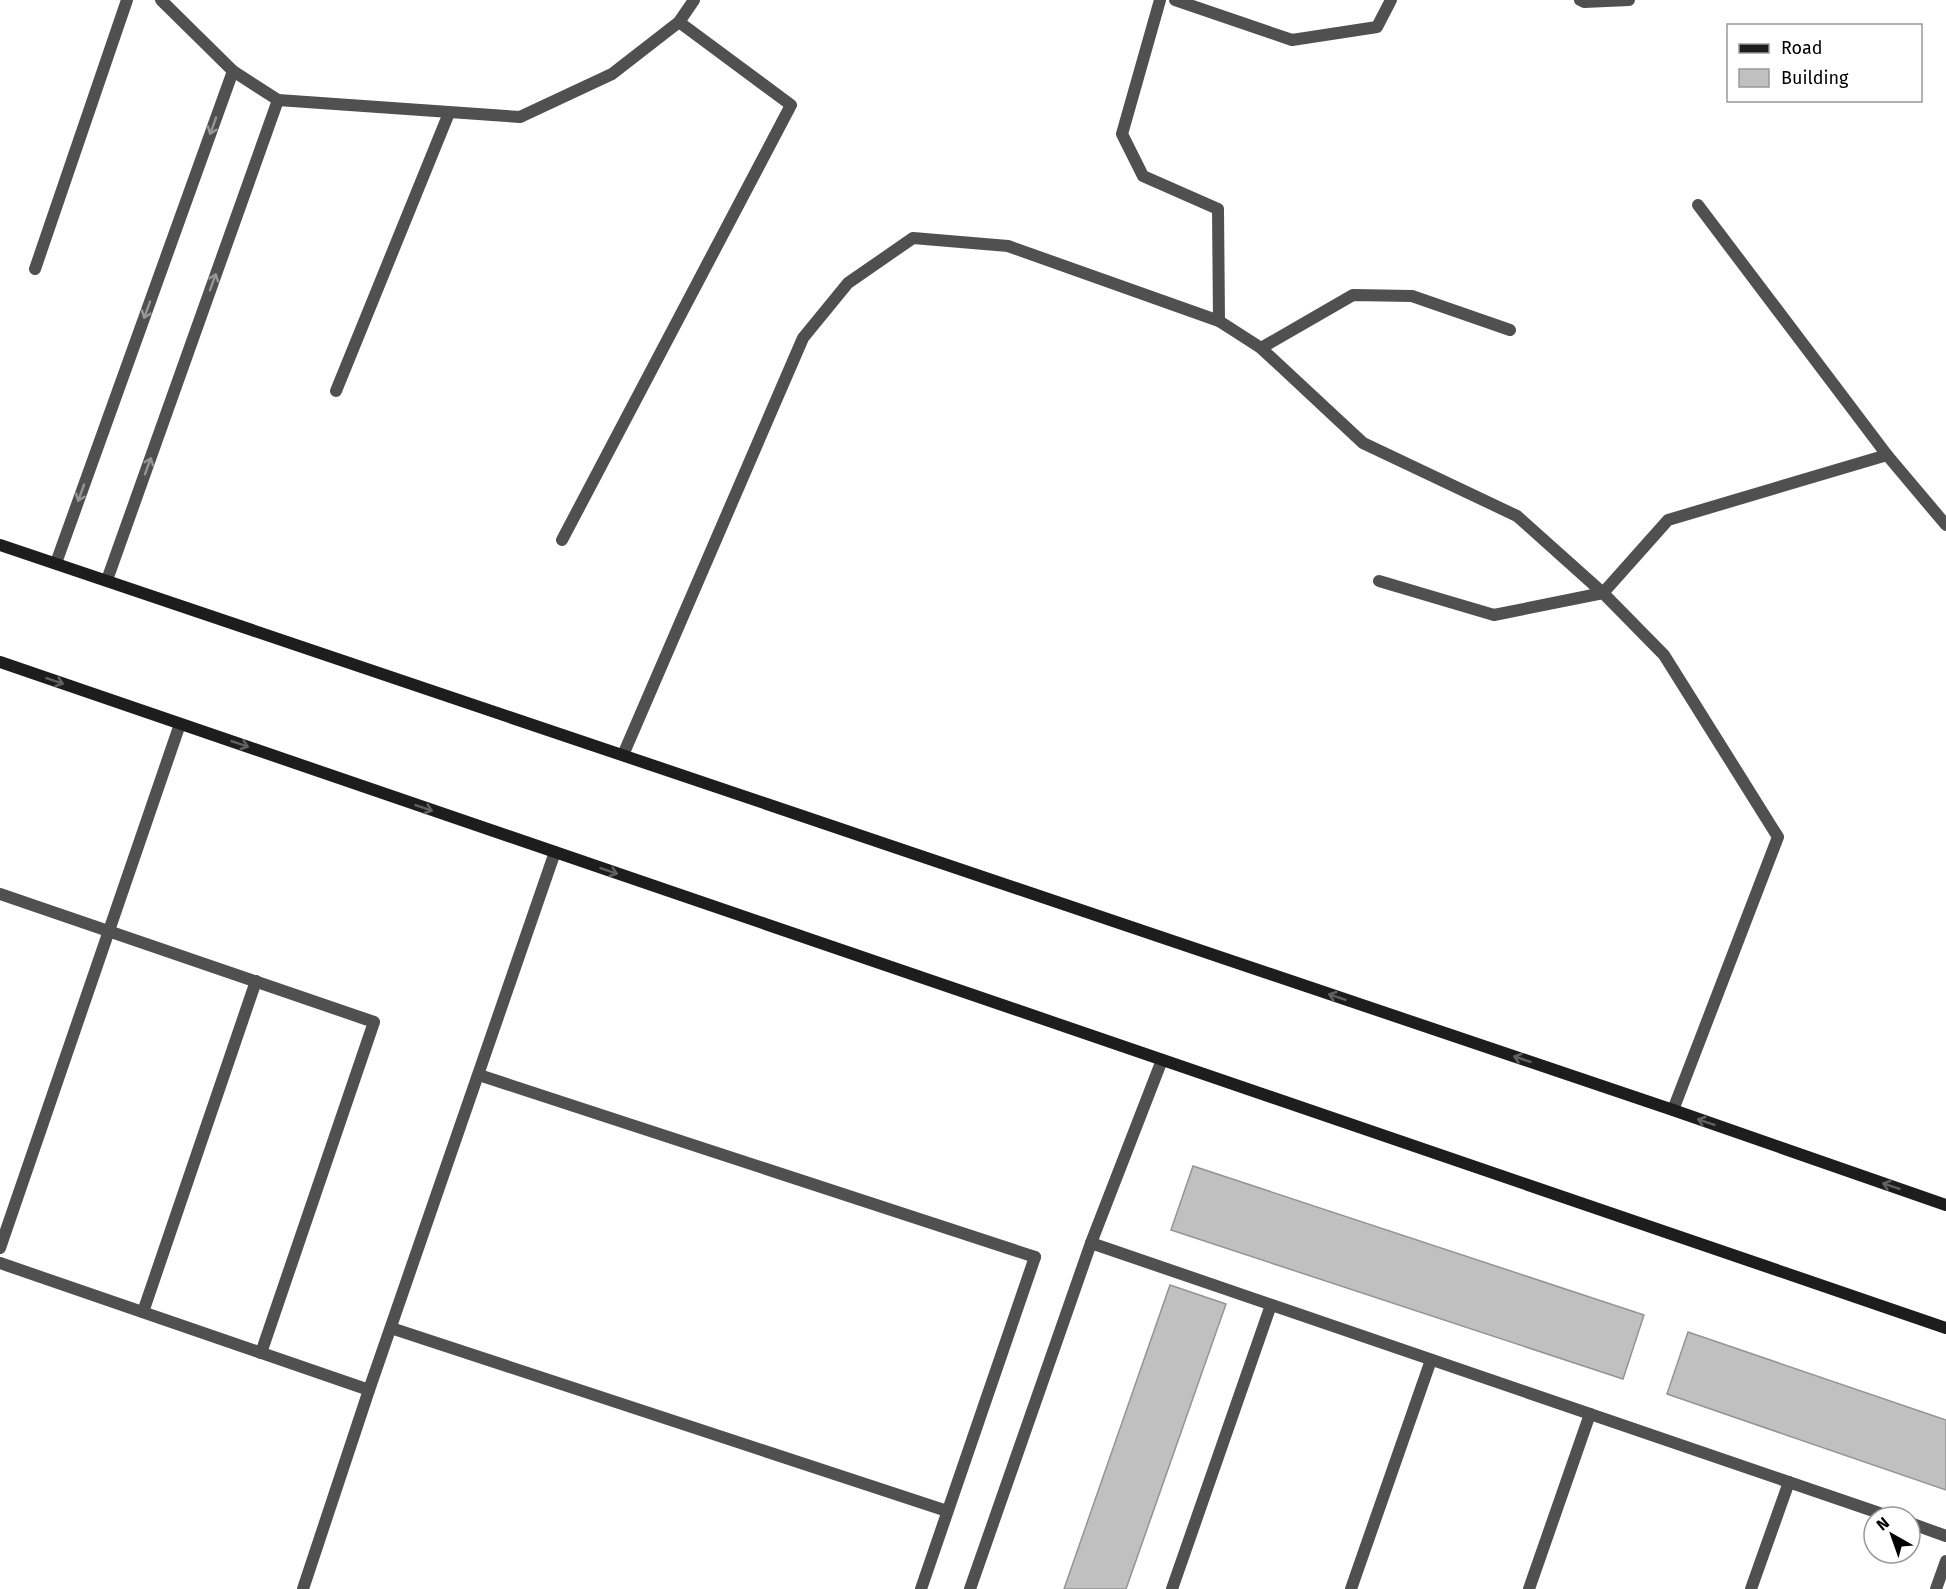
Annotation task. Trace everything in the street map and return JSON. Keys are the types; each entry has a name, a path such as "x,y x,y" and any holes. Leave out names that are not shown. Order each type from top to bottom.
{"main road":[{"path":"0,545 1674,1110 1946,1205"},
{"path":"0,662 1946,1328"}],"street":[{"path":"35,269 127,0"},
{"path":"161,0 233,71 278,100 520,117 612,74 680,22 694,0"},
{"path":"1160,0 1122,134 1143,176 1218,209 1220,321"},
{"path":"1174,0 1292,40 1377,27 1391,0"},
{"path":"1581,0 1584,2 1629,0"},
{"path":"562,540 791,105 680,22"},
{"path":"56,563 233,71"},
{"path":"107,580 278,100"},
{"path":"336,391 449,113"},
{"path":"1698,205 1887,454 1946,525"},
{"path":"623,755 803,338 848,283 913,238 1008,246 1220,321 1261,348 1363,443 1517,516 1603,593 1664,655 1778,837 1674,1110"},
{"path":"1261,348 1353,295 1412,297 1510,330"},
{"path":"1379,581 1494,615 1603,593 1668,520 1887,454"},
{"path":"0,1248 180,724"},
{"path":"305,1588 369,1390 555,852"},
{"path":"0,894 374,1022 261,1353"},
{"path":"143,1312 256,981"},
{"path":"970,1589 1091,1243 1162,1060"},
{"path":"478,1075 1035,1257 921,1589"},
{"path":"1091,1243 1862,1507"},
{"path":"0,1263 369,1390"},
{"path":"1172,1589 1271,1305"},
{"path":"391,1328 947,1511"},
{"path":"1351,1589 1431,1359"},
{"path":"1529,1589 1590,1414"},
{"path":"1751,1589 1788,1482"},
{"path":"1922,1528 1946,1536"},
{"path":"1936,1589 1946,1561"}],"building":[{"path":"1193,1166 1644,1315 1623,1379 1171,1230"},
{"path":"1170,1285 1226,1304 1126,1589 1064,1589"},
{"path":"1688,1332 1946,1420 1946,1490 1667,1394"}]}
